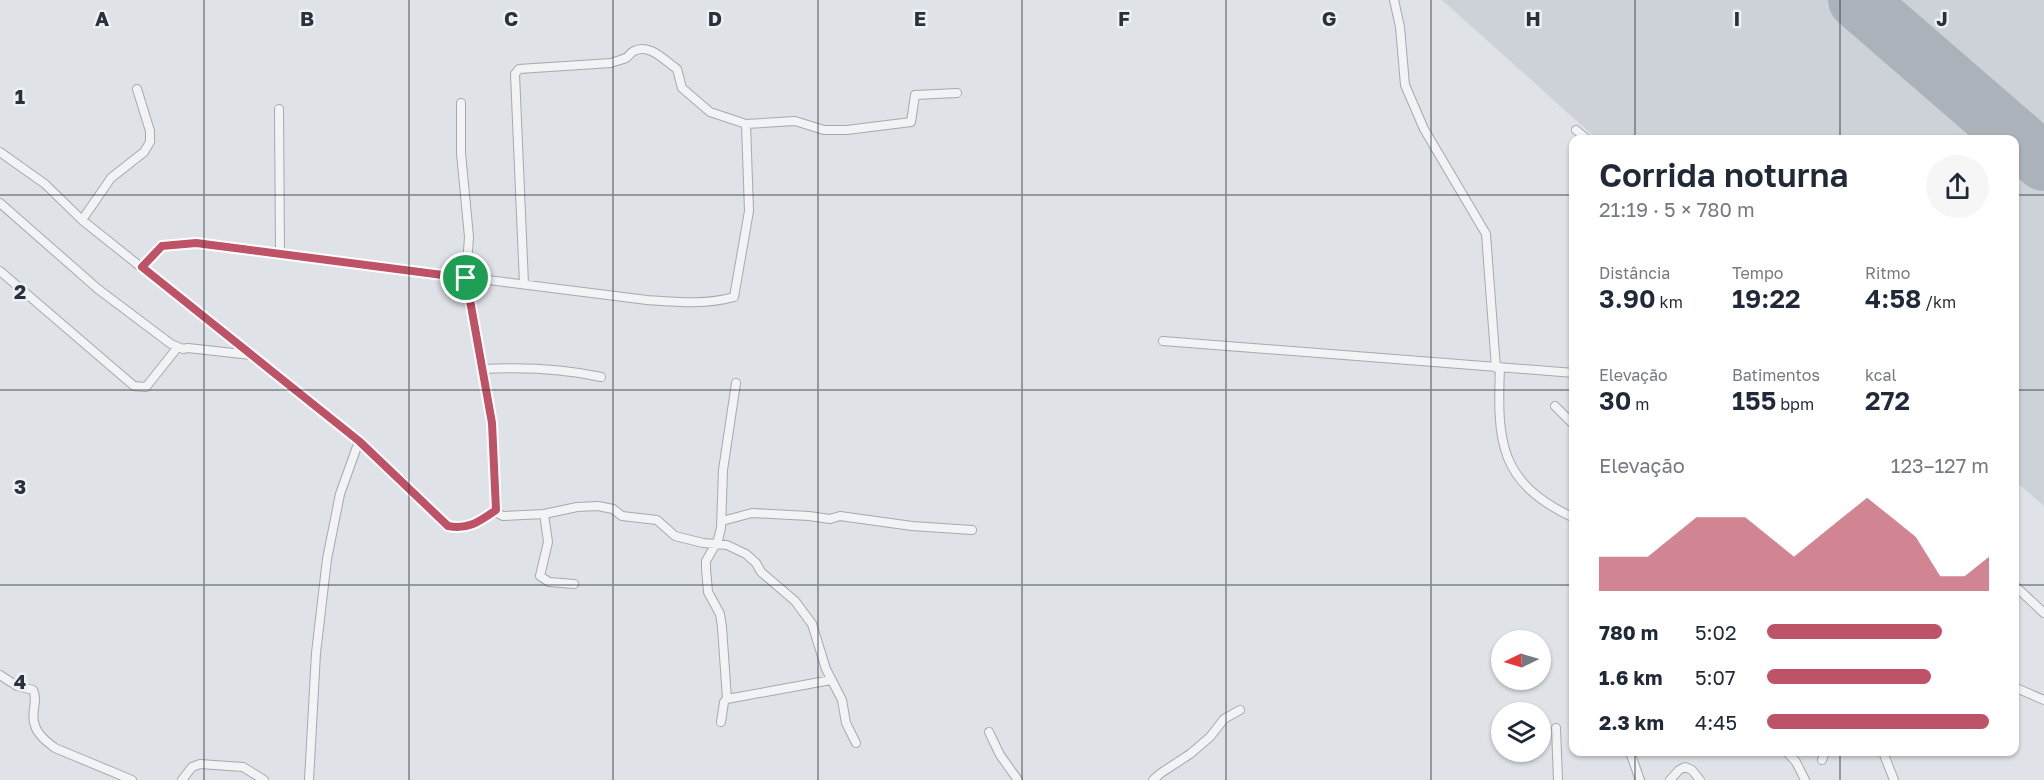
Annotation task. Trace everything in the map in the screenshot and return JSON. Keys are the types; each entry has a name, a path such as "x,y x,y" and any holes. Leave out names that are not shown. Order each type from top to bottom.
{"street":[{"path":"1394,0 1400,27 1405,85 1424,129 1486,234 1498,367 1499,426 1511,465 1516,476 1526,488 1556,510 1569,516"},
{"path":"524,285 516,71 611,63 626,58 634,51 646,49 657,53 660,58 677,69 682,88 710,112 746,124 795,121 824,129 847,130 911,122 915,95 957,93"},
{"path":"82,220 111,178 144,152 150,142 150,131 137,89"},
{"path":"461,103 461,153 469,237 466,278 492,423 498,514 503,516 544,514 577,507 613,509 622,516 657,520 675,536 703,543 727,545 752,558 761,572 803,611 812,624 831,680 842,700 846,723 856,743"},
{"path":"279,109 280,254"},
{"path":"142,267 162,246 196,243 524,285 684,302 714,302 734,297 749,211 746,124"},
{"path":"1576,130 1582,135"},
{"path":"0,152 45,184 82,220 359,441 448,526 459,528 473,525 496,510"},
{"path":"0,203 98,289 177,348 253,355"},
{"path":"0,271 134,386 146,387 177,348"},
{"path":"1163,341 1569,373"},
{"path":"482,369 533,367 601,377"},
{"path":"721,722 724,702 727,699 723,627 720,614 708,592 705,569 708,555 716,543 722,521 723,470 736,383"},
{"path":"1555,406 1569,420"},
{"path":"309,780 316,653 329,549 340,494 359,441"},
{"path":"722,521 752,513 830,519 840,516 912,526 972,530"},
{"path":"544,514 548,542 540,576 549,582 574,584"},
{"path":"2019,590 2044,613"},
{"path":"0,675 17,686 35,693 33,722 37,733 44,740 55,748 132,780"},
{"path":"727,699 831,680"},
{"path":"2019,689 2044,700"},
{"path":"1153,780 1210,737 1224,719 1240,710"},
{"path":"1556,728 1558,780"},
{"path":"989,732 1000,755 1018,780"},
{"path":"1631,756 1640,780"},
{"path":"1790,756 1797,762 1805,780"},
{"path":"1822,760 1824,756"},
{"path":"1885,756 1894,780"},
{"path":"182,780 192,767 200,764 243,767 264,780"},
{"path":"1670,780 1685,767 1692,770 1700,780"}],"shaded area":[{"path":"1442,0 2044,0 2044,506 2019,484 2019,135 1593,135"}],"runway":[{"path":"1857,0 2013,135"},
{"path":"2019,140 2044,162"}],"route":[{"path":"196,243 466,278 492,423 496,510 473,525 459,528 448,526 437,517 359,441 142,267 162,246 196,243"}]}
